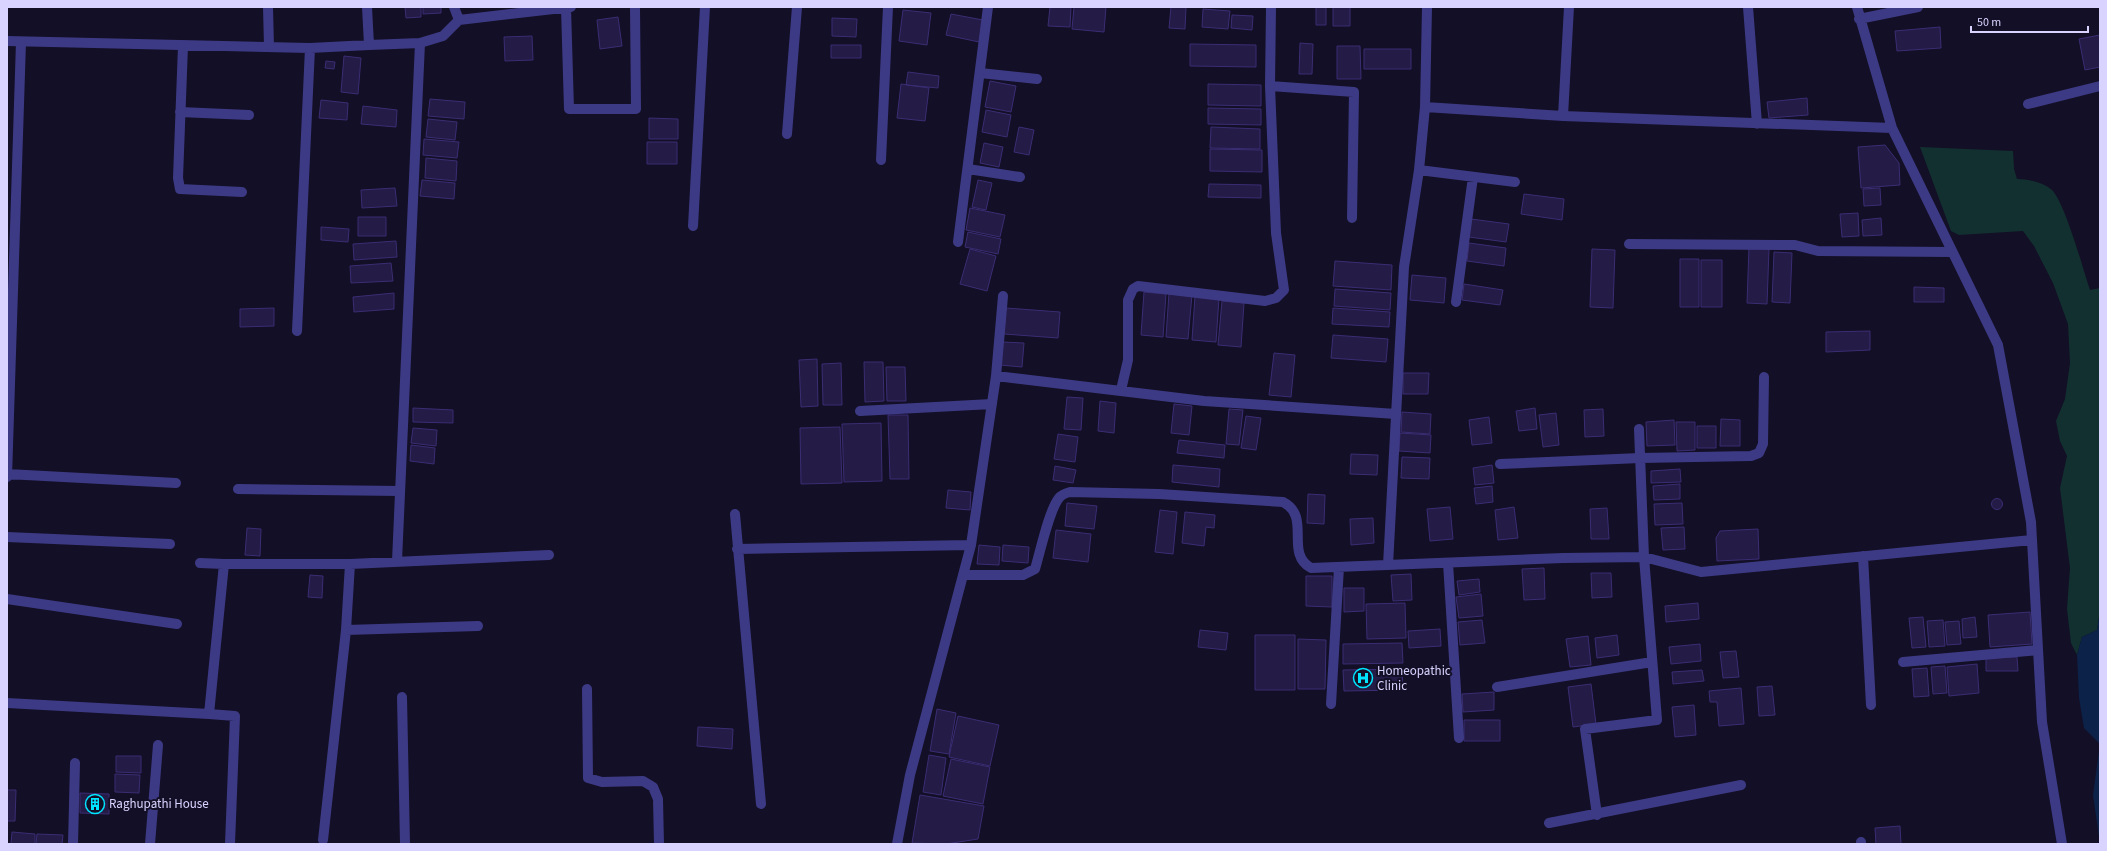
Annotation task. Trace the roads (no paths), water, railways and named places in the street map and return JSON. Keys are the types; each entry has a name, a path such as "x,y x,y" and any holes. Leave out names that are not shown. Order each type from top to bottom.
{"street":[{"path":"268,7 269,48"},
{"path":"367,7 369,45"},
{"path":"454,7 459,20"},
{"path":"7,41 269,48 310,48 420,43 443,36 459,20 569,7 569,109 636,109 635,7"},
{"path":"693,226 705,7"},
{"path":"787,134 797,7"},
{"path":"881,160 888,7"},
{"path":"958,242 988,7"},
{"path":"1122,390 1128,360 1128,300 1133,289 1138,286 1265,301 1281,296 1284,290 1276,233 1270,86 1271,7"},
{"path":"1388,565 1404,267 1419,170 1425,107 1427,7"},
{"path":"1563,116 1569,7"},
{"path":"1748,7 1757,124"},
{"path":"1857,7 1859,19 1892,128 1998,345 2031,522 2042,722 2062,844"},
{"path":"1859,19 1918,7"},
{"path":"7,477 21,42"},
{"path":"397,561 420,43"},
{"path":"183,46 178,178 180,189 242,192"},
{"path":"297,331 310,48"},
{"path":"980,73 1037,79"},
{"path":"1270,86 1354,92 1352,218"},
{"path":"2028,104 2100,86"},
{"path":"1425,107 1563,116 1892,128"},
{"path":"180,112 249,115"},
{"path":"968,169 1020,176"},
{"path":"1419,170 1515,182"},
{"path":"1456,302 1473,177"},
{"path":"1629,244 1795,245 1818,251 1952,252"},
{"path":"897,844 910,775 971,545 996,376 1003,296"},
{"path":"996,376 1204,401 1396,414"},
{"path":"1500,464 1640,458 1752,456 1759,452 1763,444 1764,377"},
{"path":"860,411 992,404"},
{"path":"1597,815 1585,730 1657,720 1644,557 1638,429"},
{"path":"7,474 176,483"},
{"path":"238,489 400,491"},
{"path":"964,575 1023,575 1035,570 1045,534 1059,498 1070,492 1159,494 1283,502 1292,507 1296,516 1299,557 1303,564 1311,568 1644,557 1701,572 2032,540"},
{"path":"735,514 761,804"},
{"path":"7,537 170,544"},
{"path":"737,549 971,545"},
{"path":"200,563 350,564 549,555"},
{"path":"1863,556 1871,705"},
{"path":"1448,563 1459,738"},
{"path":"209,714 224,564"},
{"path":"323,840 346,630 350,564"},
{"path":"1331,704 1338,567"},
{"path":"7,599 177,624"},
{"path":"346,630 478,626"},
{"path":"1903,662 2038,650"},
{"path":"1497,687 1652,662"},
{"path":"587,690 588,778 602,782 643,781 653,786 658,799 659,844"},
{"path":"402,697 405,844"},
{"path":"7,703 235,716 230,844"},
{"path":"150,844 158,745"},
{"path":"73,844 75,763"},
{"path":"1549,823 1597,815 1741,785"}],"water":[{"path":"2100,610 2100,744 2084,728 2079,698 2077,655 2082,637 2097,630"},
{"path":"2100,744 2100,844 2093,795"}],"place":[{"name":"Homeopathic Clinic","path":"1363,678"},
{"name":"Raghupathi House","path":"95,804"}]}
